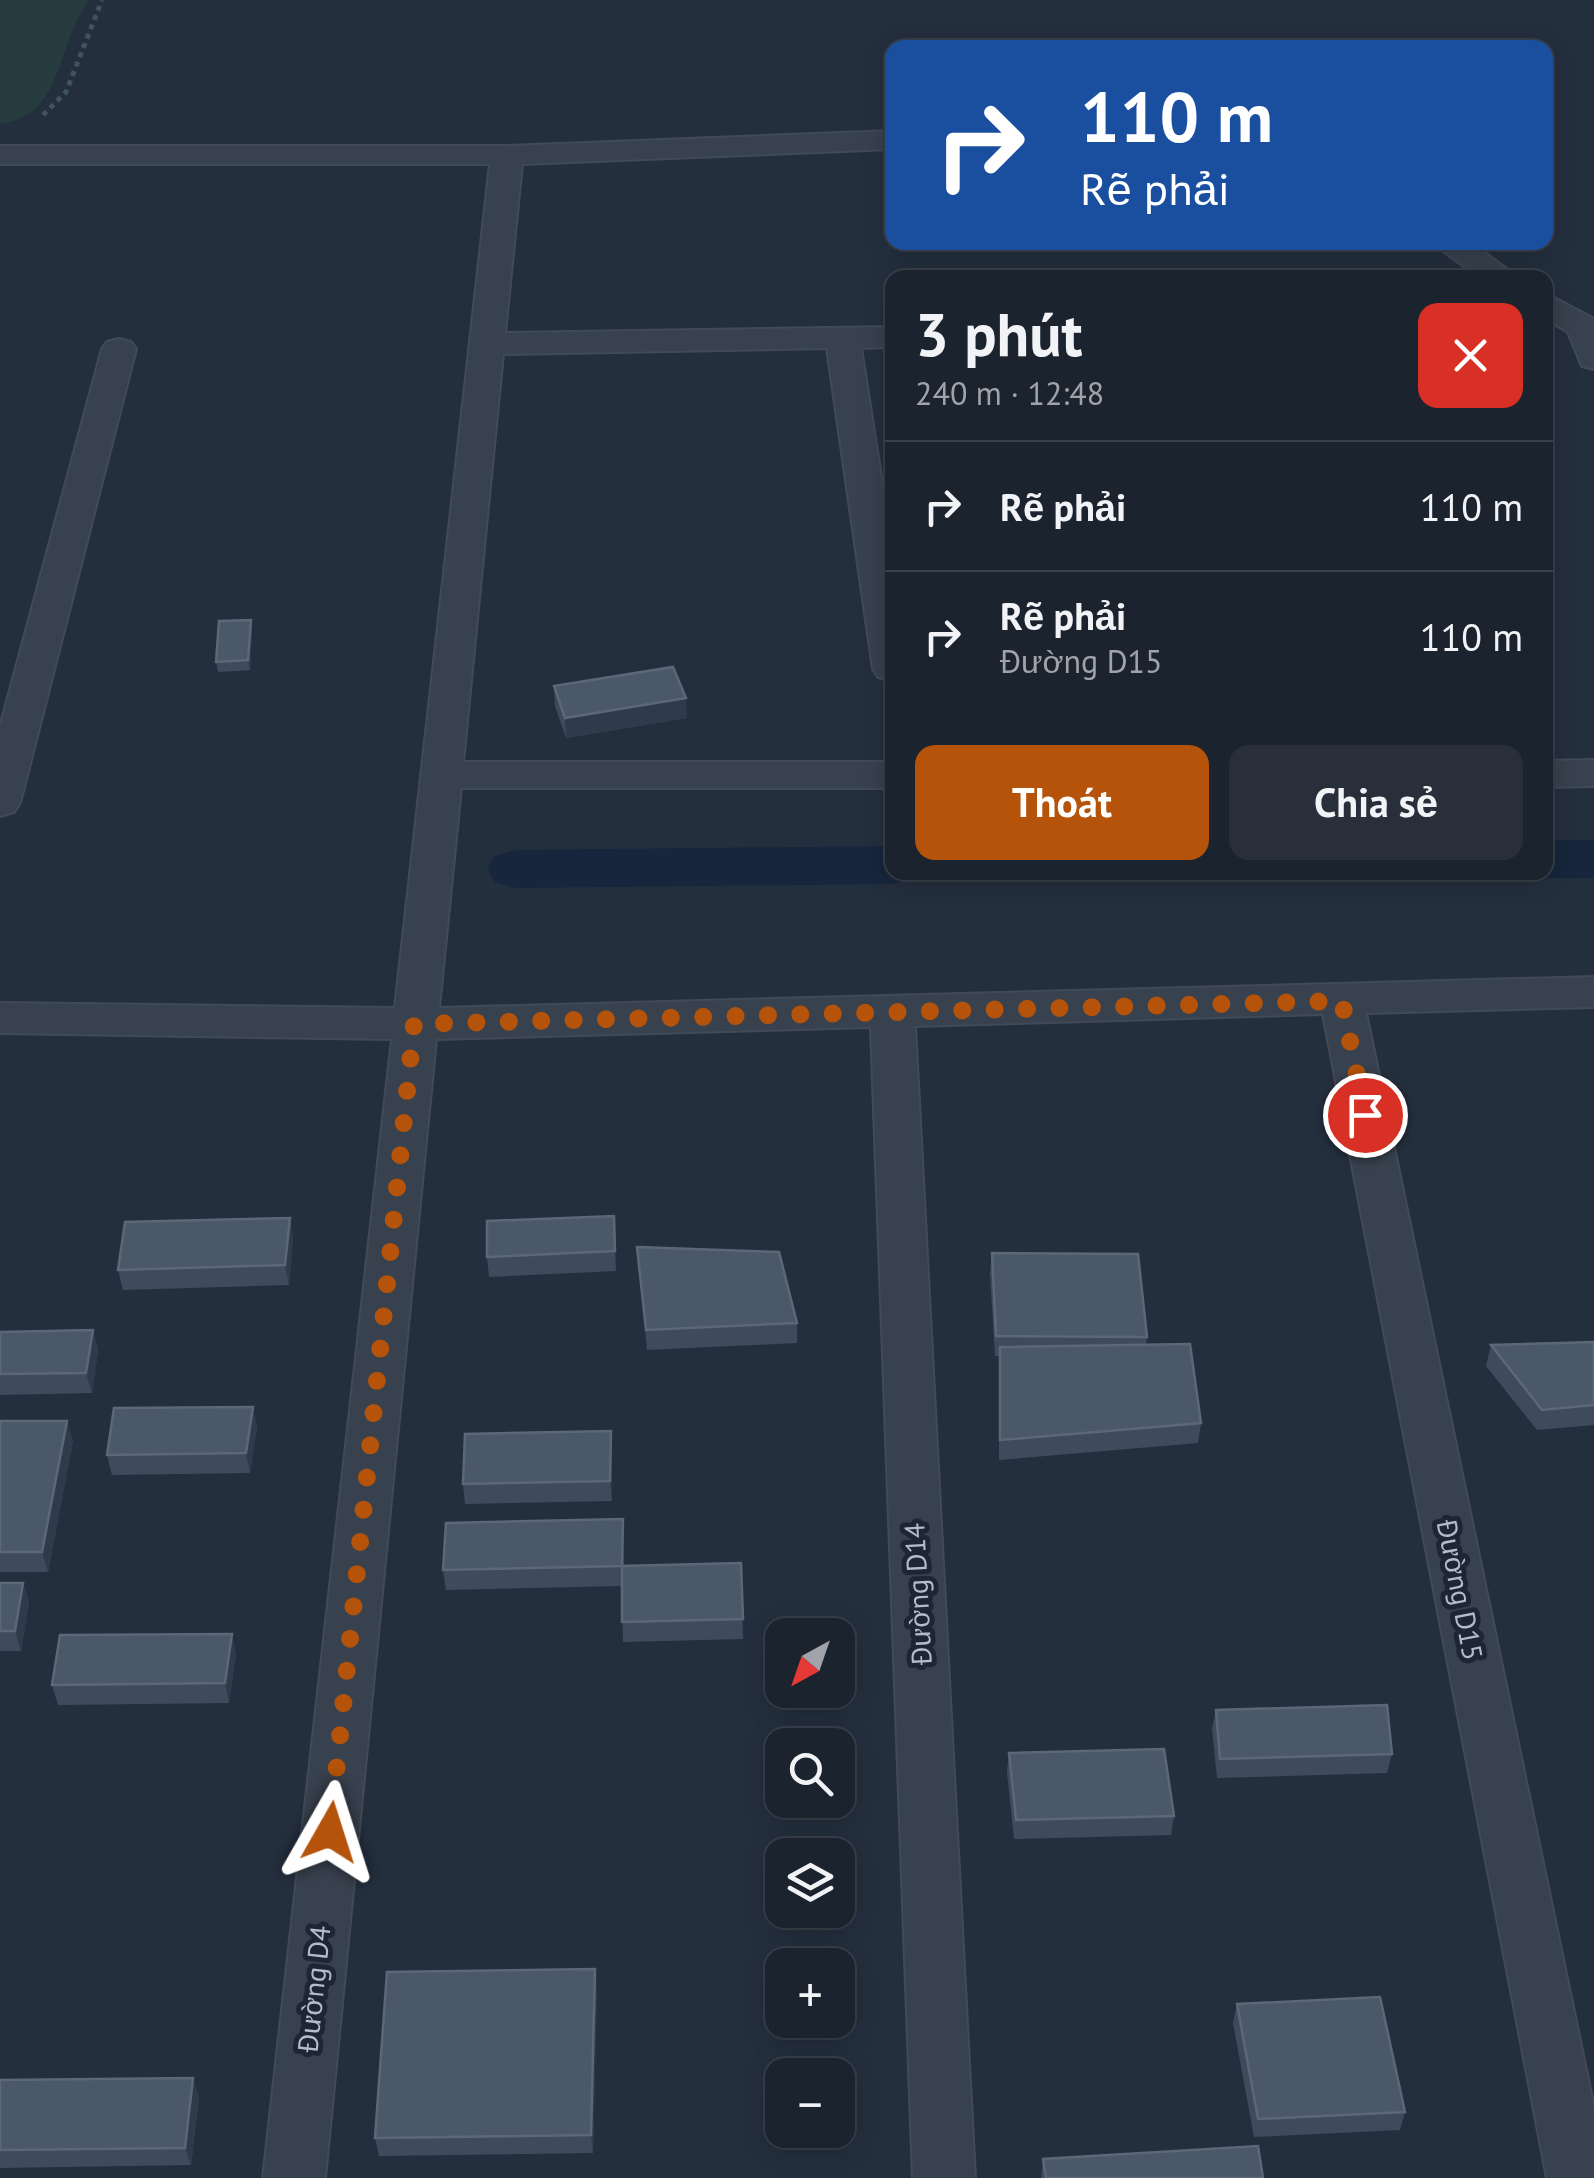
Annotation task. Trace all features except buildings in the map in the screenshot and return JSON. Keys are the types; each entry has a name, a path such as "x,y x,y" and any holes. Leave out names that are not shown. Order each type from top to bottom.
{"street":[{"path":"11,155 506,155 885,140"},
{"name":"Đường D4","path":"294,2178 506,155"},
{"path":"1459,250 1491,270"},
{"path":"1553,309 1583,327 1594,360"},
{"path":"1553,327 1583,327"},
{"path":"485,344 885,337"},
{"path":"843,338 885,622"},
{"path":"0,804 119,350"},
{"path":"1553,774 1594,774"},
{"path":"440,775 885,775"},
{"path":"0,1018 414,1024 1594,992"},
{"name":"Đường D15","path":"1342,1001 1578,2178"},
{"name":"Đường D14","path":"892,1010 944,2178"}],"path":[{"path":"11,155 66,92 102,0"}],"green space":[{"path":"0,0 90,0 79,15 48,92 37,107 21,118 0,123"}],"waterway":[{"path":"1553,859 1594,859"},
{"path":"516,869 885,865"}],"route":[{"path":"330,1832 414,1024 1342,1001 1365,1115"}]}
